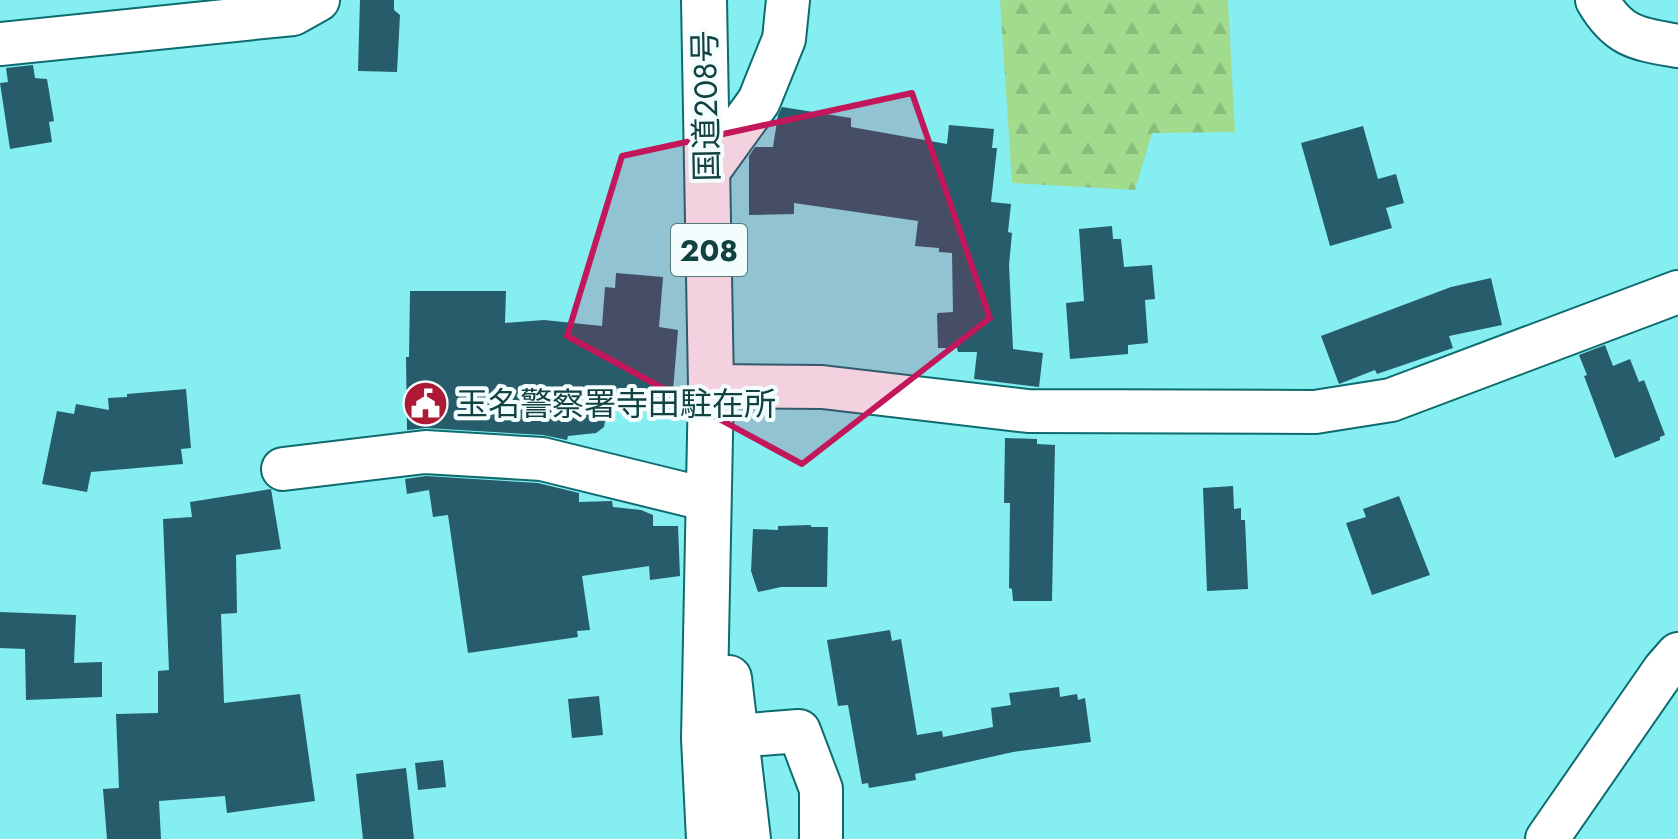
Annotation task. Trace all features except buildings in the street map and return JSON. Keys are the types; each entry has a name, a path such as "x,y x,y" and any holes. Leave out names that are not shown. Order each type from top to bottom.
{"highway":[{"name":"国道208号","path":"704,0 711,386 704,739 709,839"},
{"name":"国道208号","path":"709,500 748,839"}],"street":[{"path":"0,44 293,14 318,0"},
{"path":"707,173 759,101 784,39 788,0"},
{"path":"1597,0 1620,31 1632,37 1678,46"},
{"path":"711,386 822,387 1028,411 1315,412 1391,400 1678,292"},
{"path":"283,469 425,452 542,459 709,500"},
{"path":"1547,839 1678,654"},
{"path":"735,736 799,731 821,789 821,839"}],"highlighted area":[{"path":"912,93 990,318 802,464 567,336 622,156"}],"green space":[{"path":"1000,0 1228,0 1235,132 1152,133 1135,190 1012,183"}],"place":[{"name":"玉名警察署寺田駐在所","path":"425,404"}]}
